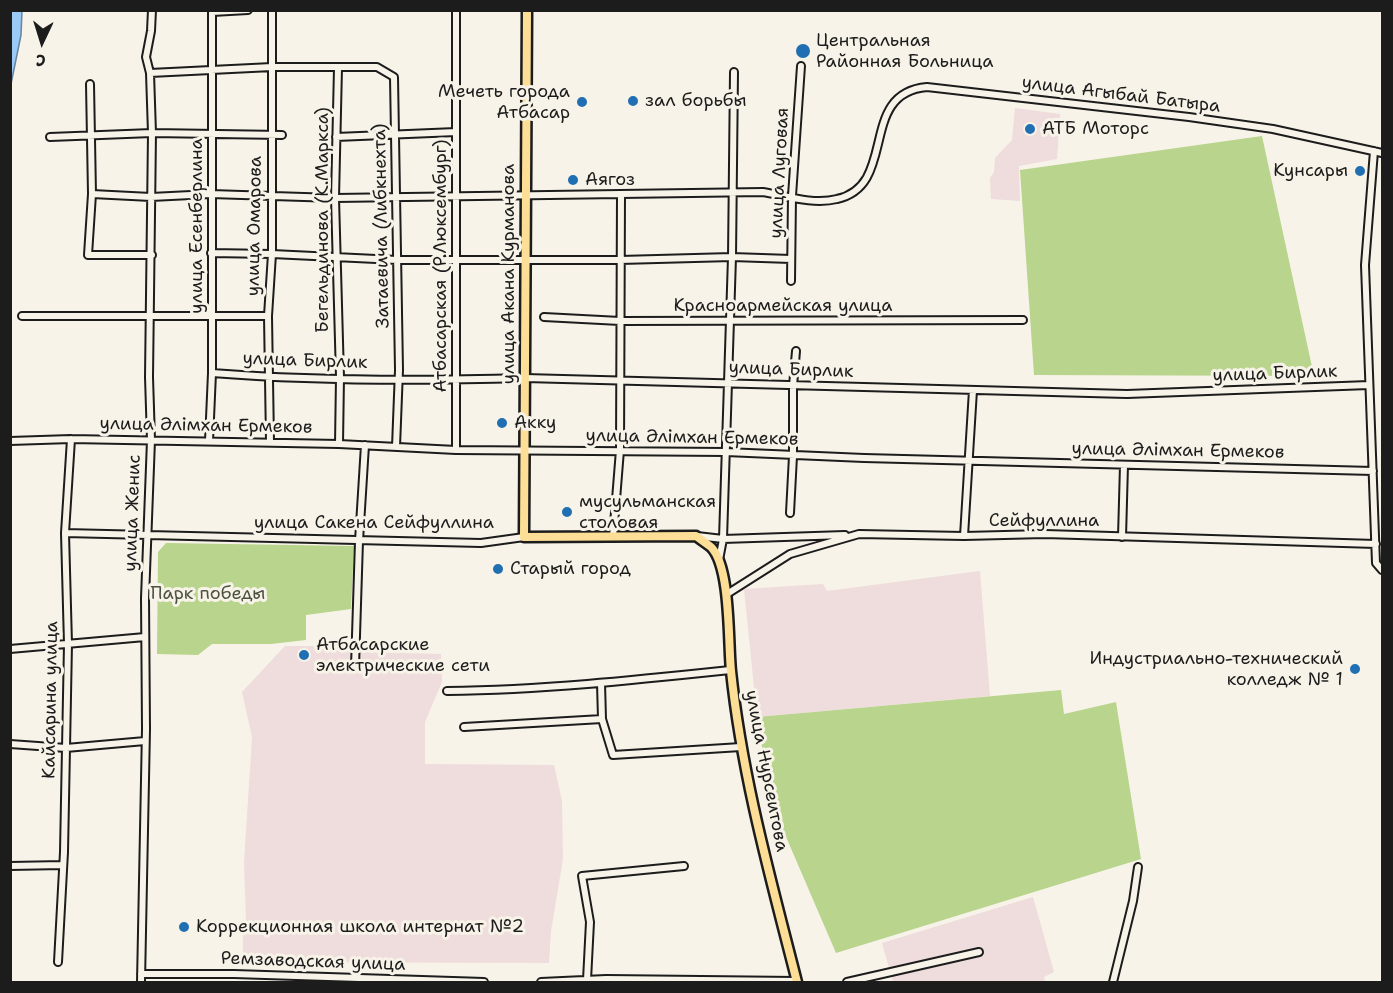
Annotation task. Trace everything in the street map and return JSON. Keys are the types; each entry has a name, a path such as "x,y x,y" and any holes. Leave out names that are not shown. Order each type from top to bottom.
{"main road":[{"name":"улица Акана Курманова","path":"524,537 527,10"},
{"name":"улица Сакена Сейфуллина","path":"524,537 696,536"},
{"name":"улица Нурсеитова","path":"696,536 712,548 727,594 731,670 741,747 754,812 797,982"}],"street":[{"name":"улица Женис","path":"141,982 152,255 152,133 150,73 146,57 152,10"},
{"path":"212,11 248,10"},
{"name":"улица Омарова","path":"270,442 268,316 272,254 272,10"},
{"name":"Атбасарская (Р.Люксембург)","path":"456,10 456,450"},
{"name":"улица Есенберлина","path":"209,441 212,373 212,11"},
{"name":"улица Луговая","path":"791,281 792,196 801,66"},
{"name":"Затаевича (Либкнехта)","path":"338,68 377,67 394,77 399,379 396,447"},
{"path":"150,73 338,68"},
{"name":"Бегельдинова (К.Маркса)","path":"338,68 335,198 340,377 339,444"},
{"path":"718,563 723,538 726,452 732,257 734,72"},
{"path":"90,84 92,194 88,255 152,255"},
{"name":"улица Агыбай Батыра","path":"92,194 151,197 211,194 335,198 456,198 764,192 827,201 839,199 853,192 868,176 893,103 907,90 916,88 939,88 1200,118 1272,129 1383,153"},
{"path":"336,137 456,132"},
{"path":"50,137 152,133 282,135"},
{"path":"1374,151 1365,265 1376,563 1383,570"},
{"path":"613,537 620,450 621,195"},
{"path":"211,254 272,254 397,260 620,260 732,257 791,259"},
{"path":"22,316 268,316"},
{"name":"Красноармейская улица","path":"544,317 620,321 1023,321"},
{"path":"790,513 796,351"},
{"name":"улица Бирлик","path":"212,373 270,377 728,382 793,386 1127,394 1369,385"},
{"path":"964,536 973,390"},
{"name":"Кайсарина улица","path":"58,962 63,865 68,644 65,533 71,439"},
{"name":"улица Әлімхан Ермеков","path":"10,441 151,440 339,444 456,450 726,452 793,456 1373,471"},
{"path":"355,667 365,445"},
{"path":"1122,537 1124,465"},
{"name":"улица Сакена Сейфуллина","path":"65,533 481,543 524,537"},
{"name":"улица Сакена Сейфуллина","path":"696,536 723,538 859,534"},
{"name":"Сейфуллина","path":"727,594 790,554 859,534 964,536 1045,534 1376,544"},
{"path":"10,649 145,637"},
{"path":"447,691 492,691 601,683 731,670"},
{"path":"601,683 602,719 613,755 741,747"},
{"path":"464,727 602,719"},
{"path":"10,744 66,748 145,741"},
{"path":"10,866 63,865"},
{"path":"586,980 590,922 582,876 684,867"},
{"path":"1113,982 1133,901 1138,867"},
{"path":"847,982 979,952"},
{"name":"Ремзаводская улица","path":"141,974 234,974 348,980 484,982"},
{"path":"234,974 234,982"},
{"path":"541,982 586,980 797,982"}],"shaded area":[{"path":"1015,108 1060,114 1057,159 1019,166 1020,201 991,199 990,178 994,172 995,158 1012,140"},
{"path":"980,571 990,696 757,717 744,589 823,584 827,591"},
{"path":"285,646 323,646 361,652 441,654 442,682 425,722 425,764 554,765 562,801 563,859 551,931 549,963 243,962 243,937 246,921 244,863 252,737 242,692"},
{"path":"1033,897 1054,972 1044,977 1045,982 893,982 882,943"}],"green space":[{"path":"1262,136 1314,376 1034,375 1020,170"},
{"name":"Парк победы","path":"166,543 354,546 351,609 306,615 306,640 271,644 212,644 198,655 157,654 158,552"},
{"path":"1061,690 1064,714 1116,702 1141,859 836,953 771,802 757,717"}],"water":[{"path":"11,10 22,11 21,35 11,84"}],"place":[{"name":"Центральная Районная Больница","path":"803,51"},
{"name":"зал борьбы","path":"633,101"},
{"name":"Мечеть города Атбасар","path":"582,102"},
{"name":"АТБ Моторс","path":"1030,129"},
{"name":"Кунсары","path":"1360,171"},
{"name":"Аягоз","path":"573,180"},
{"name":"Акку","path":"502,423"},
{"name":"мусульманская столовая","path":"567,512"},
{"name":"Старый город","path":"498,569"},
{"name":"Атбасарские электрические сети","path":"304,655"},
{"name":"Индустриально-технический колледж № 1","path":"1355,669"},
{"name":"Коррекционная школа интернат №2","path":"184,927"}]}
